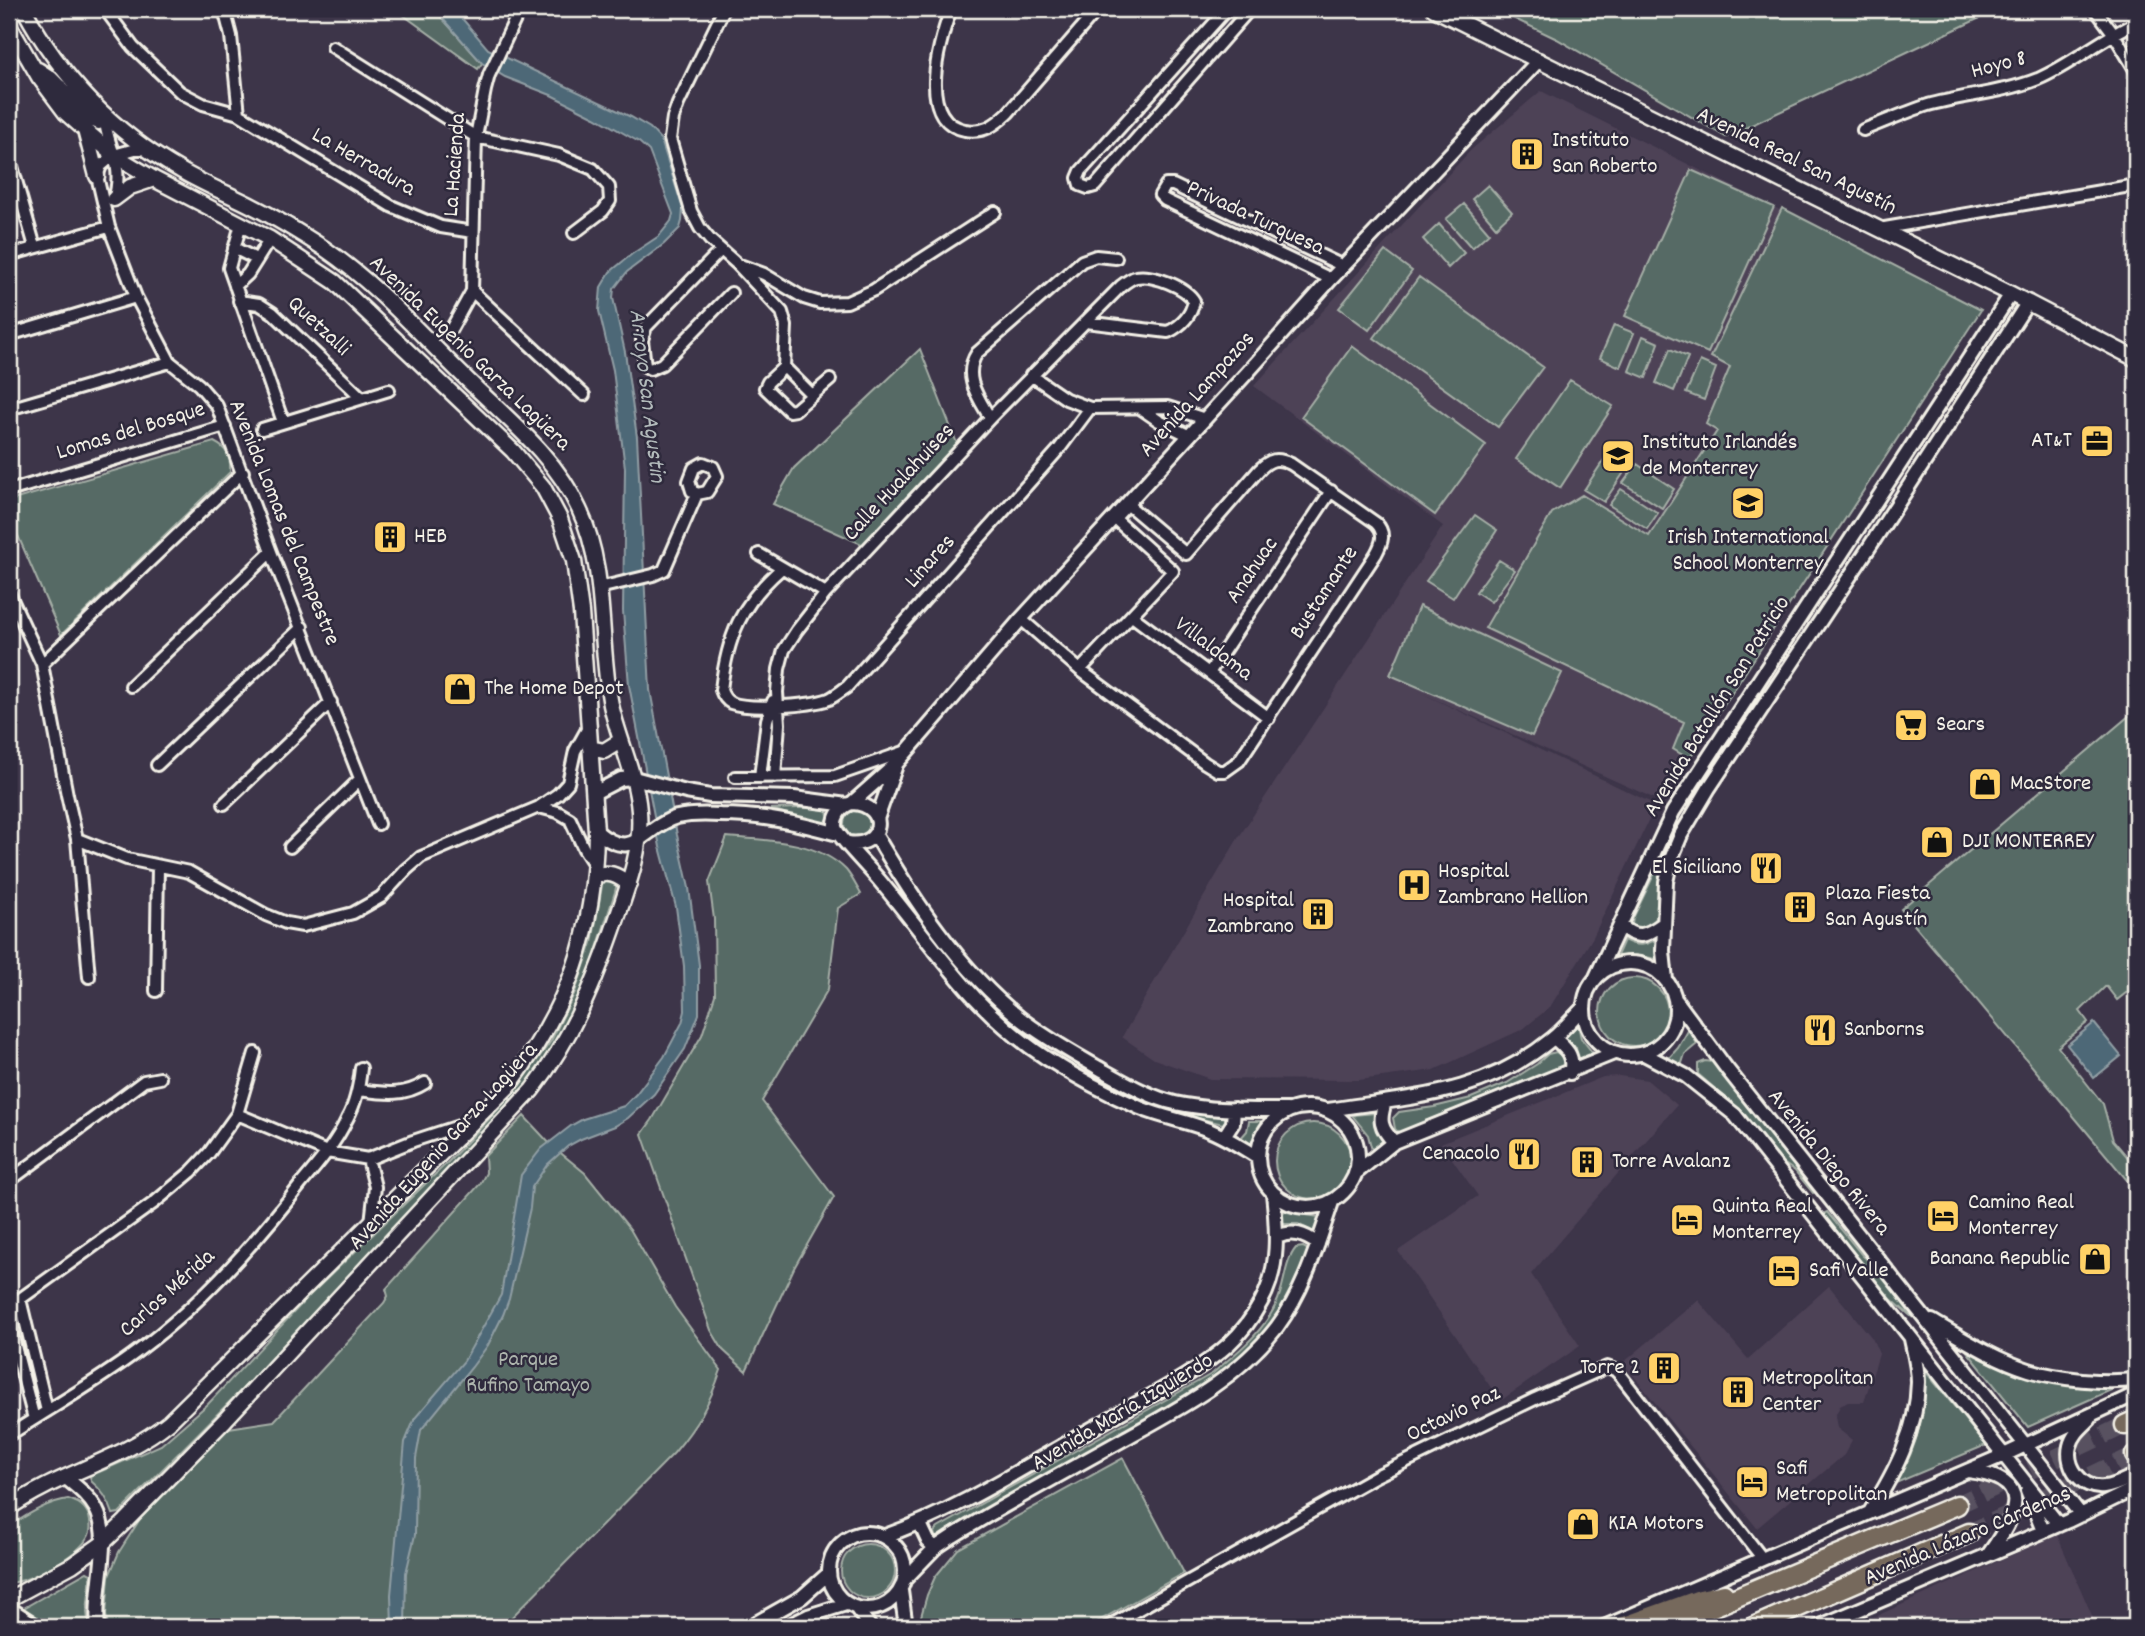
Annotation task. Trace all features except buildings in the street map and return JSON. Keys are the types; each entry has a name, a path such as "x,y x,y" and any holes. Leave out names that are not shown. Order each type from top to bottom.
{"highway":[{"name":"Avenida Lázaro Cárdenas","path":"1665,1627 1957,1505"},
{"name":"Avenida Lázaro Cárdenas","path":"1753,1627 1969,1533"},
{"path":"1622,1627 1700,1599 1742,1594"}],"main road":[{"name":"Avenida Eugenio Garza Lagüera","path":"9,1599 55,1575 103,1543 225,1420 532,1090 551,1065 584,1007 629,884 640,840 634,778 620,741 607,683 595,558 580,509 551,462 364,279 286,225 180,170 104,115 74,85 37,33 24,9"},
{"name":"Avenida Real San Agustín","path":"1434,9 2011,294 2136,359"},
{"name":"Avenida Eugenio Garza Lagüera","path":"9,25 31,65 57,103 114,155 154,179 270,239 335,282 521,458 550,498 575,561 596,831 595,872 584,941 572,977 544,1035 508,1087 169,1422 142,1442 35,1492 9,1508"},
{"path":"31,65 50,78 91,119 99,122 104,115"},
{"path":"85,130 97,176"},
{"path":"114,199 130,187 154,179"},
{"path":"375,319 379,310 389,303"},
{"path":"590,748 604,751 620,741"},
{"path":"595,872 620,877 629,884"}],"street":[{"name":"La Herradura","path":"105,9 133,47 171,86 203,104 239,114 391,206 441,227 473,232"},
{"path":"224,9 231,36 239,114"},
{"name":"La Hacienda","path":"472,291 476,137 489,75 520,9"},
{"path":"724,9 678,104 670,139 691,211 699,228 737,264 785,318 784,367 766,384 768,393 786,410 792,411 830,380"},
{"path":"951,9 935,76 934,95 939,110 949,122 962,129 982,131 994,126 1008,113 1098,9"},
{"path":"1227,9 1081,172 1078,178 1080,185 1088,188 1095,186 1250,9"},
{"path":"2095,9 2136,71"},
{"name":"Hoyo 8","path":"1863,130 1928,105 2007,89 2038,79 2067,64 2113,33 2136,23"},
{"path":"333,47 476,137 559,155 584,163 599,174 609,187 610,201 603,211 574,233"},
{"name":"Avenida Lampazos","path":"850,804 896,764 1021,618 1343,266 1539,60"},
{"path":"1177,65 1190,75"},
{"path":"9,255 107,221 114,199 118,170 105,131 104,115"},
{"path":"97,176 101,166 114,155 135,149 148,149"},
{"path":"9,156 12,180 34,247"},
{"name":"Avenida Lomas del Campestre","path":"97,176 107,221 136,297 170,362 217,405 271,552 378,824"},
{"name":"Privada Turquesa","path":"1331,279 1165,200 1160,195 1161,189 1166,185 1173,185 1343,266"},
{"path":"1879,229 2136,185"},
{"path":"737,264 764,274 804,298 820,303 847,302 874,290 995,212"},
{"path":"1238,235 1246,219"},
{"path":"241,224 229,268 283,422"},
{"path":"234,286 248,274 270,239"},
{"path":"234,248 256,259"},
{"path":"721,250 646,327 642,340 645,366 650,369 662,364 730,293"},
{"path":"990,418 972,384 971,367 977,353 1082,261 1096,256 1116,258"},
{"name":"Calle Hualahuises","path":"760,777 784,650 826,593 1031,375 1121,286 1136,277 1161,281 1178,287 1191,295 1194,301 1186,320 1168,332 1086,322"},
{"path":"450,331 472,291 584,395"},
{"name":"Avenida Batallón San Patricio","path":"1596,978 1673,811 2011,294"},
{"path":"9,335 136,297"},
{"name":"Quetzalli","path":"239,301 259,304 273,313 361,397"},
{"name":"Avenida Batallón San Patricio","path":"1666,980 1663,924 1666,882 1671,859 1698,805 2028,303"},
{"path":"9,410 170,362"},
{"path":"784,367 812,395"},
{"path":"1031,375 1066,399 1090,408 1168,407 1205,419"},
{"path":"262,429 389,390"},
{"name":"Linares","path":"782,568 755,593 740,617 727,657 721,691 724,697 733,703 775,707 828,699 847,687 1060,448 1090,408"},
{"path":"1140,408 1190,436"},
{"name":"Lomas del Bosque","path":"9,491 225,426"},
{"name":"Bustamante","path":"1021,618 1080,670 1218,771 1225,771 1234,766 1269,718 1376,554 1382,539 1382,530 1376,523 1291,464 1276,459 1270,460 1259,470 1186,554 1127,504"},
{"path":"42,664 243,472"},
{"name":"Anahuac","path":"1209,673 1331,491"},
{"path":"599,588 664,570 669,564 697,495"},
{"path":"1080,670 1173,571 1114,518"},
{"path":"131,686 271,552"},
{"path":"760,554 826,593"},
{"path":"9,593 42,664 66,795 77,839 89,977"},
{"name":"Villaldama","path":"1132,616 1269,718"},
{"path":"157,765 302,627"},
{"path":"224,804 331,702"},
{"name":"Calle Hualahuises","path":"775,707 775,777"},
{"path":"77,839 127,859 189,872 266,915 286,923 303,926 315,924 353,913 381,897 421,857 538,807 566,786 575,751 589,726"},
{"path":"735,777 835,776 907,751"},
{"name":"Avenida Lampazos","path":"877,820 896,764"},
{"path":"594,793 610,783 634,778 709,796 794,798 867,805 875,813 876,834 899,873 951,947 976,976 1021,1018 1089,1062 1173,1103 1234,1109 1287,1110 1314,1107 1328,1110 1469,1086 1514,1066 1554,1038 1583,1008"},
{"path":"290,847 360,779"},
{"path":"850,804 839,811 836,818 843,839 961,983 993,1017 1045,1057 1111,1094 1140,1108 1205,1128 1258,1157"},
{"path":"538,807 558,812 570,819 595,872"},
{"path":"596,831 605,839 619,845 627,845 640,840 671,819 705,814 762,816 793,822 858,845 869,841 876,834"},
{"path":"156,991 158,866"},
{"path":"1620,925 1629,933 1637,935 1651,933 1663,924"},
{"path":"1641,964 1666,980 1676,1000 1674,1024 1660,1045 1634,1056 1614,1053 1593,1036 1586,1025 1583,1008 1587,992 1596,978 1613,966 1641,964"},
{"name":"Avenida Diego Rivera","path":"1676,1000 1735,1080 2081,1515"},
{"path":"1554,1038 1570,1054 1570,1073"},
{"path":"9,1307 177,1185 209,1153 237,1114 255,1053"},
{"path":"1357,1171 1394,1142 1614,1053"},
{"name":"Avenida Diego Rivera","path":"1644,1054 1686,1076 1735,1115 2059,1525"},
{"name":"Carlos Mérida","path":"9,1435 140,1350 195,1303 259,1236 327,1152 347,1120 359,1090 361,1069"},
{"path":"9,1181 144,1081 160,1077"},
{"path":"359,1090 397,1094 414,1090 425,1083"},
{"path":"1385,1102 1380,1122 1384,1133 1394,1142"},
{"path":"1224,1137 1233,1123 1234,1109"},
{"path":"1287,1110 1265,1130 1258,1147 1260,1170 1273,1193 1294,1205 1304,1207 1316,1207 1332,1202 1348,1189 1357,1171 1358,1156 1351,1133 1341,1119 1328,1110"},
{"path":"237,1114 327,1152 368,1159 475,1121"},
{"path":"368,1159 376,1187 371,1223"},
{"name":"Avenida María Izquierdo","path":"885,1536 920,1524 1185,1376 1220,1352 1242,1330 1263,1299 1273,1269 1277,1237 1273,1193"},
{"name":"Avenida María Izquierdo","path":"903,1585 936,1548 968,1527 1194,1400 1223,1381 1252,1356 1278,1325 1302,1286 1332,1202"},
{"path":"1277,1237 1295,1233 1311,1238 1318,1244"},
{"path":"20,1299 47,1411"},
{"path":"1924,1316 1980,1349 2029,1370 2070,1378 2136,1380"},
{"path":"9,1323 34,1419"},
{"path":"1870,1512 1902,1456 1914,1417 1918,1381 1911,1339"},
{"name":"Octavio Paz","path":"1107,1627 1376,1476 1608,1367 1620,1375 1762,1558"},
{"path":"1604,1627 2004,1455 2136,1394"},
{"path":"2098,1412 2077,1432 2071,1443 2069,1453 2073,1471 2086,1483 2096,1487 2113,1485 2136,1475"},
{"path":"1966,1471 1997,1477 2010,1490 2014,1501 2009,1525 1988,1555"},
{"path":"66,1478 83,1493 97,1511 101,1523 103,1543 97,1627"},
{"path":"2021,1478 2043,1531"},
{"name":"Avenida Lázaro Cárdenas","path":"1818,1627 1834,1624 2059,1525 2136,1488"},
{"path":"920,1524 928,1541 936,1548"},
{"path":"870,1627 834,1591 828,1574 831,1558 839,1544 853,1535 869,1532 885,1536 898,1547 905,1562 903,1585 906,1627"},
{"path":"749,1627 802,1597 828,1574"},
{"path":"786,1627 808,1616 851,1606 873,1609 889,1603 903,1585"},
{"path":"9,1608 38,1627"}],"shaded area":[{"name":"Instituto Irlandés de Monterrey","path":"1541,91 1981,310 1662,802 1417,691 1656,805 1593,937 1550,1007 1523,1029 1434,1070 1359,1080 1210,1079 1154,1059 1122,1037 1237,840 1443,526 1254,386 1471,150"},
{"path":"1603,1077 1647,1080 1677,1105 1531,1274 1580,1346 1500,1401 1398,1251 1478,1196 1441,1143"},
{"name":"Metropolitan Center","path":"1829,1286 1872,1338 1879,1354 1864,1402 1848,1402 1840,1406 1835,1416 1837,1428 1852,1440 1844,1455 1757,1528 1623,1363 1698,1300 1748,1359"},
{"path":"2057,1535 2097,1627 1852,1627"}],"green space":[{"path":"395,9 434,9 482,63 478,69"},
{"path":"1494,9 1999,9 1726,137 1557,39"},
{"path":"1691,170 1774,207 1708,353 1625,316"},
{"path":"1488,185 1512,212 1496,227 1472,199"},
{"path":"1464,204 1489,233 1472,248 1446,219"},
{"path":"1782,208 1981,310 1689,759 1673,749 1684,722 1485,628 1552,513 1582,495 1649,536 1717,431 1706,424 1730,367 1711,357"},
{"path":"1439,224 1464,253 1448,268 1423,239"},
{"path":"1385,251 1412,271 1369,330 1339,308"},
{"path":"1419,277 1543,367 1498,427 1374,338"},
{"path":"1614,325 1634,333 1620,367 1600,358"},
{"path":"1643,336 1659,343 1646,378 1629,371"},
{"path":"1352,346 1486,445 1435,515 1301,417"},
{"path":"920,349 958,446 866,546 773,504 794,468"},
{"path":"1670,349 1688,357 1674,391 1656,383"},
{"path":"1700,361 1716,368 1704,400 1686,393"},
{"path":"1570,380 1613,406 1560,488 1516,459"},
{"path":"214,442 228,454 230,472 61,635 9,515 9,501"},
{"path":"1611,449 1631,462 1604,502 1584,490"},
{"path":"1637,464 1674,489 1662,508 1623,483"},
{"path":"1621,489 1658,513 1647,529 1609,505"},
{"path":"1475,515 1497,530 1453,598 1426,581"},
{"path":"1499,560 1515,570 1491,602 1476,592"},
{"path":"1419,606 1562,673 1532,736 1390,675"},
{"path":"2136,710 2136,985 2117,1000 2106,986 2080,1011 2088,1022 2058,1047 2103,1104 2113,1140 2136,1167 2136,1191 1901,909"},
{"path":"825,807 829,817 826,822 820,824 771,809"},
{"path":"858,810 868,814 872,824 868,834 858,838 848,834 844,824 848,814"},
{"path":"727,837 790,843 821,853 846,870 861,894 838,908 828,989 762,1101 834,1197 794,1268 746,1371 723,1350 711,1330 642,1134 702,1035 715,995 714,919 709,882"},
{"path":"1664,854 1659,874 1656,918 1651,925 1642,929 1635,928 1632,924 1633,918"},
{"path":"603,880 617,883 582,995 570,1021 532,1081 285,1346 119,1513 113,1514 107,1500 90,1476 161,1445 208,1404 310,1295 449,1161 509,1098 551,1041 575,992 592,943"},
{"path":"1657,939 1661,961 1638,956 1616,958 1624,940 1641,945"},
{"path":"1634,978 1647,981 1658,988 1665,999 1668,1012 1665,1025 1658,1036 1647,1043 1634,1046 1621,1043 1610,1036 1603,1025 1600,1012 1603,999 1610,988 1621,981"},
{"path":"1578,1025 1581,1038 1596,1057 1578,1063 1576,1047 1564,1037"},
{"path":"1689,1029 1697,1044 1685,1054 1681,1066 1668,1059"},
{"path":"1053,1051 1162,1106 1229,1116 1223,1124 1160,1109"},
{"path":"1556,1052 1563,1057 1564,1063 1560,1071 1403,1137 1395,1129 1393,1118 1399,1112 1471,1098 1507,1083 1548,1054"},
{"path":"1705,1061 1714,1062 1817,1191 1813,1193 1795,1171 1780,1161 1736,1107 1698,1074 1698,1064"},
{"path":"1376,1113 1378,1133 1388,1151 1375,1162 1368,1135 1352,1115"},
{"name":"Parque Rufino Tamayo","path":"524,1116 551,1145 585,1173 630,1229 675,1307 721,1370 702,1414 674,1453 502,1627 108,1627 106,1615 109,1576 119,1552 140,1519 229,1428 274,1421 384,1303 388,1296 386,1289 480,1184 486,1173 485,1156"},
{"path":"1249,1121 1265,1121 1252,1149 1240,1139 1247,1131"},
{"path":"1313,1123 1327,1126 1340,1134 1348,1147 1351,1161 1348,1175 1340,1188 1327,1196 1313,1199 1299,1196 1286,1188 1278,1175 1275,1161 1278,1147 1286,1134 1299,1126"},
{"path":"1281,1211 1319,1217 1313,1232 1298,1224 1282,1224"},
{"path":"1827,1212 1862,1255 1877,1268 1913,1318 1891,1299 1823,1214"},
{"path":"1303,1247 1314,1256 1286,1310 1253,1350 1201,1390 938,1538 935,1536 934,1532 938,1528 1213,1373 1264,1324 1279,1297 1292,1254 1296,1248"},
{"path":"1966,1350 2002,1366 2037,1377 2111,1390 2028,1427"},
{"path":"1922,1367 1986,1445 1896,1483 1910,1455 1919,1427 1923,1398"},
{"path":"1123,1458 1184,1573 1088,1627 920,1627 927,1595 935,1577 958,1549"},
{"path":"68,1499 81,1505 89,1516 90,1530 86,1540 55,1565 29,1578 9,1583 9,1527 45,1506"},
{"path":"868,1544 887,1552 895,1571 887,1590 868,1598 849,1590 841,1571 849,1552"},
{"path":"87,1572 91,1574 87,1612 89,1627 52,1627 22,1609"}],"water":[{"path":"434,9 454,9 488,49 650,128 661,140 683,209 680,228 627,272 614,289 613,298 625,352 637,437 650,690 689,888 699,965 699,1014 685,1049 654,1094 615,1126 568,1146 547,1165 532,1187 530,1208 503,1315 488,1345 421,1430 416,1458 415,1535 406,1573 405,1627 392,1627 391,1595 405,1442 415,1418 464,1361 501,1295 521,1175 541,1149 572,1125 624,1106 636,1094 664,1057 682,1023 685,1011 684,966 676,907 660,847 629,685 623,611 625,468 613,370 599,311 601,287 610,272 659,236 673,214 649,151 639,142 595,117 551,95 505,77 482,63"},
{"path":"2094,1023 2121,1056 2094,1078 2067,1045"}],"tunnel":[{"path":"1957,1505 2125,1425"},
{"path":"1969,1533 2135,1455"}],"place":[{"name":"Instituto San Roberto","path":"1527,154"},
{"name":"AT&T","path":"2097,441"},
{"name":"Instituto Irlandés de Monterrey","path":"1618,456"},
{"name":"Irish International School Monterrey","path":"1748,503"},
{"name":"HEB","path":"390,537"},
{"name":"The Home Depot","path":"460,689"},
{"name":"Sears","path":"1911,725"},
{"name":"MacStore","path":"1985,784"},
{"name":"DJI MONTERREY","path":"1937,842"},
{"name":"El Siciliano","path":"1766,868"},
{"name":"Hospital Zambrano Hellion","path":"1414,885"},
{"name":"Plaza Fiesta San Agustín","path":"1800,907"},
{"name":"Hospital Zambrano","path":"1318,914"},
{"name":"Sanborns","path":"1820,1030"},
{"name":"Cenacolo","path":"1524,1154"},
{"name":"Torre Avalanz","path":"1587,1162"},
{"name":"Camino Real Monterrey","path":"1943,1216"},
{"name":"Quinta Real Monterrey","path":"1687,1220"},
{"name":"Banana Republic","path":"2095,1259"},
{"name":"Safi Valle","path":"1784,1271"},
{"name":"Torre 2","path":"1664,1368"},
{"name":"Metropolitan Center","path":"1738,1392"},
{"name":"Safi Metropolitan","path":"1752,1482"},
{"name":"KIA Motors","path":"1583,1524"}],"water label":[{"name":"Arroyo San Agustin","path":"646,396"}]}
